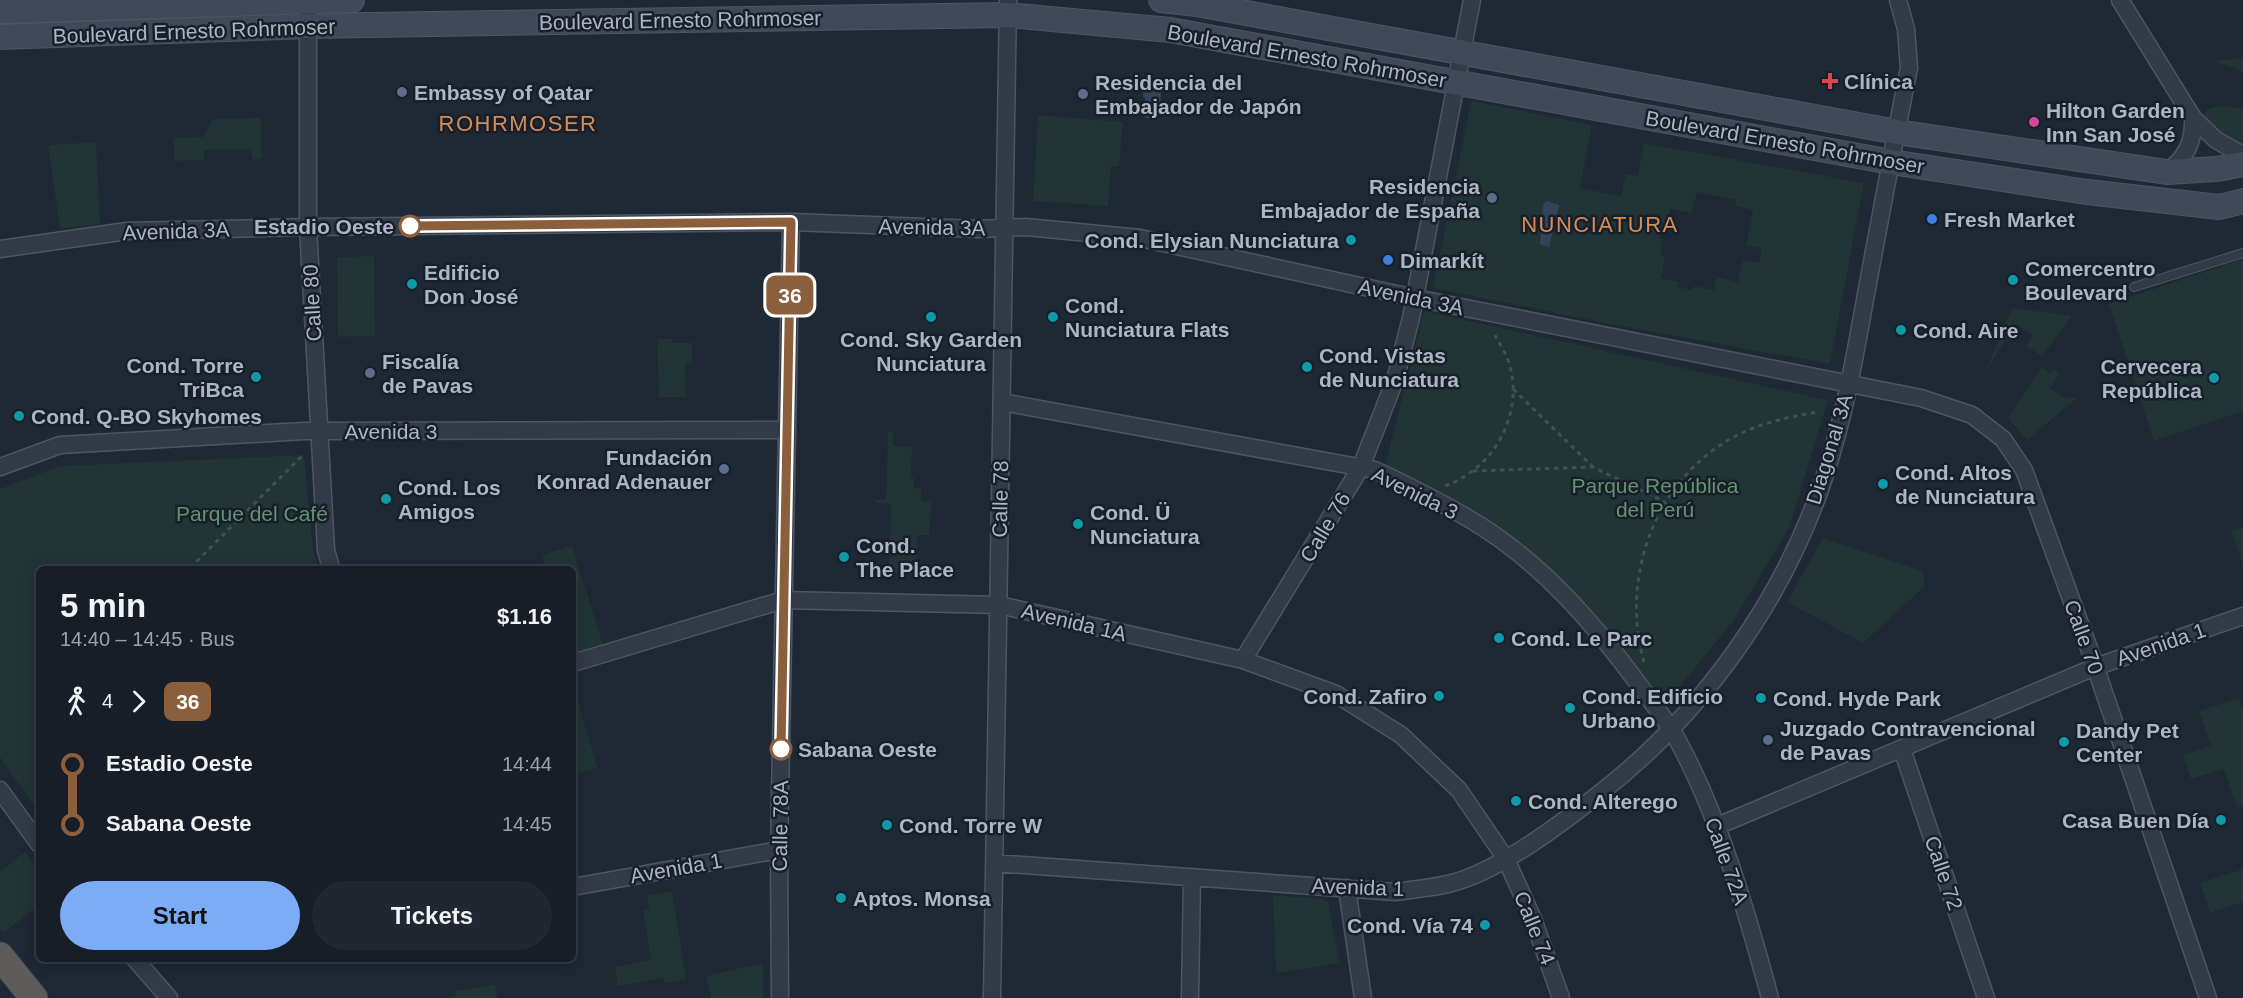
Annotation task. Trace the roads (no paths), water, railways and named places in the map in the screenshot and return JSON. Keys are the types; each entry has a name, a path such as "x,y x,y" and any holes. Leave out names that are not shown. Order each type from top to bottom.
{"highway":[{"path":"0,956 34,998"}],"main road":[{"name":"Boulevard Ernesto Rohrmoser","path":"0,11 95,4 352,0"},
{"name":"Boulevard Ernesto Rohrmoser","path":"1161,0 1770,102 1897,132 2167,172 2217,169 2243,164"},
{"name":"Boulevard Ernesto Rohrmoser","path":"0,38 309,26 1008,7 1170,30 1891,162 2087,192 2231,208 2243,201"}],"street":[{"name":"Calle 76","path":"1243,660 1361,467 1395,380 1415,298 1472,0"},
{"name":"Diagonal 3A","path":"1671,729 1728,661 1776,588 1802,533 1824,478 1849,384 1909,68 1906,29 1898,0"},
{"path":"2120,0 2193,118 2216,140 2243,155"},
{"name":"Calle 80","path":"308,1 311,431 326,550 330,566"},
{"name":"Calle 78","path":"993,998 1008,7"},
{"path":"2167,172 2177,165 2191,144 2193,118"},
{"name":"Avenida 3A","path":"0,249 127,231 308,227 791,222 1026,227 1140,238 1415,298 1849,384"},
{"name":"Calle 78A","path":"780,998 779,850 791,222"},
{"name":"Calle 70","path":"1849,384 1922,398 1972,415 2003,439 2024,470 2095,667 2208,998"},
{"name":"Avenida 3","path":"1002,402 1375,470 1424,494 1487,530 1527,561 1581,611 1671,729"},
{"name":"Avenida 3","path":"0,468 60,445 311,431 787,430"},
{"name":"Avenida 1A","path":"576,662 783,600 999,605 1243,660 1336,694 1401,735 1459,790 1506,859"},
{"name":"Avenida 1","path":"1715,827 2095,667 2243,616"},
{"name":"Avenida 1","path":"995,863 1395,892 1454,883 1506,859 1563,822 1617,780 1671,729"},
{"name":"Calle 72A","path":"1671,729 1715,827 1740,897 1770,998"},
{"name":"Calle 72","path":"1902,749 1986,998"},
{"path":"0,790 36,840"},
{"name":"Avenida 1","path":"576,885 779,850"},
{"name":"Calle 74","path":"1506,859 1533,919 1561,998"},
{"path":"1190,998 1192,877"},
{"path":"1347,888 1363,998"},
{"path":"138,962 169,998"}],"lane":[{"path":"2134,287 2243,253"}],"water":[{"path":"1144,81 1162,82 1159,115 1152,120 1144,117 1142,112 1146,100 1143,97"},
{"path":"1546,201 1559,205 1549,247 1540,244 1543,206"}],"place":[{"name":"Clínica","path":"1830,81"},
{"name":"Embassy of Qatar","path":"402,92"},
{"name":"Residencia del Embajador de Japón","path":"1083,94"},
{"name":"Hilton Garden Inn San José","path":"2034,122"},
{"name":"Residencia Embajador de España","path":"1492,198"},
{"name":"Fresh Market","path":"1932,219"},
{"name":"Estadio Oeste","path":"410,226"},
{"name":"Cond. Elysian Nunciatura","path":"1351,240"},
{"name":"Dimarkít","path":"1388,260"},
{"name":"Comercentro Boulevard","path":"2013,280"},
{"name":"Edificio Don José","path":"412,284"},
{"name":"Cond. Sky Garden Nunciatura","path":"931,317"},
{"name":"Cond. Nunciatura Flats","path":"1053,317"},
{"name":"Cond. Aire","path":"1901,330"},
{"name":"Cond. Vistas de Nunciatura","path":"1307,367"},
{"name":"Fiscalía de Pavas","path":"370,373"},
{"name":"Cond. Torre TriBca","path":"256,377"},
{"name":"Cervecera República","path":"2214,378"},
{"name":"Cond. Q-BO Skyhomes","path":"19,416"},
{"name":"Fundación Konrad Adenauer","path":"724,469"},
{"name":"Cond. Altos de Nunciatura","path":"1883,484"},
{"name":"Cond. Los Amigos","path":"386,499"},
{"name":"Cond. Ü Nunciatura","path":"1078,524"},
{"name":"Cond. The Place","path":"844,557"},
{"name":"Cond. Le Parc","path":"1499,638"},
{"name":"Cond. Zafiro","path":"1439,696"},
{"name":"Cond. Hyde Park","path":"1761,698"},
{"name":"Cond. Edificio Urbano","path":"1570,708"},
{"name":"Juzgado Contravencional de Pavas","path":"1768,740"},
{"name":"Dandy Pet Center","path":"2064,742"},
{"name":"Sabana Oeste","path":"781,749"},
{"name":"Cond. Alterego","path":"1516,801"},
{"name":"Casa Buen Día","path":"2221,820"},
{"name":"Cond. Torre W","path":"887,825"},
{"name":"Aptos. Monsa","path":"841,898"},
{"name":"Cond. Vía 74","path":"1485,925"}],"district":[{"name":"ROHRMOSER","path":"518,123"},
{"name":"NUNCIATURA","path":"1600,224"}],"park label":[{"name":"Parque República del Perú","path":"1655,497"},
{"name":"Parque del Café","path":"252,513"}]}
